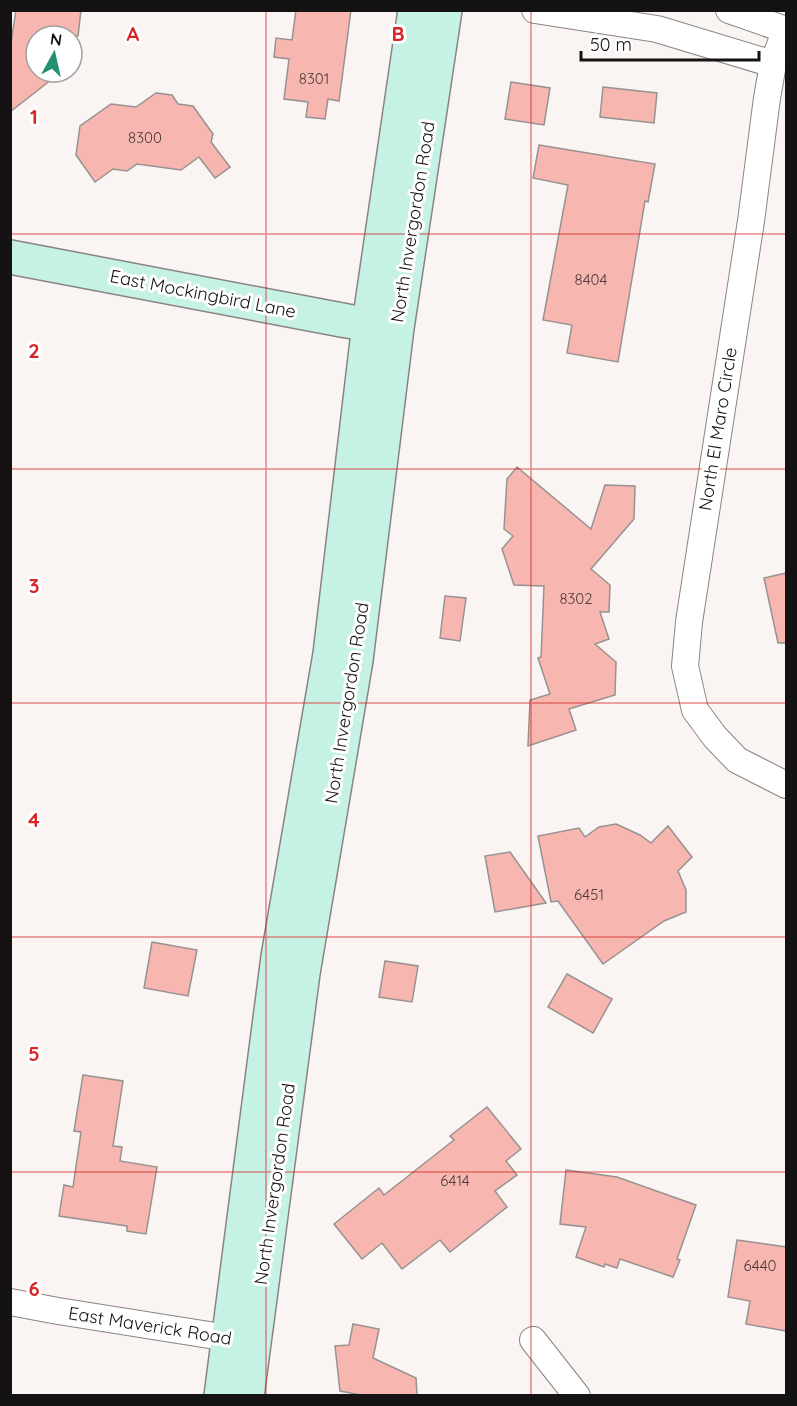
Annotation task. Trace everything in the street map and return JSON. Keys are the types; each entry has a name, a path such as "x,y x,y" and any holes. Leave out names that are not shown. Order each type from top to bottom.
{"street":[{"name":"North Invergordon Road","path":"221,1395 241,1340 356,660 383,326 415,10"},
{"name":"North Invergordon Road","path":"383,326 445,10"},
{"path":"535,10 657,29 773,64"},
{"path":"729,10 786,29"},
{"name":"North El Maro Circle","path":"786,29 773,64 767,98 751,221 688,622 685,666 695,710 715,737 737,760 786,786"},
{"name":"East Mockingbird Lane","path":"10,257 383,326"},
{"name":"East Maverick Road","path":"10,1302 241,1340"},
{"name":"North Invergordon Road","path":"241,1340 247,1395"},
{"path":"533,1340 577,1395"}],"building":[{"path":"16,10 81,10 79,24 24,24 24,84 46,84 10,112 10,49"},
{"path":"296,10 351,10 339,101 328,99 325,119 306,117 308,102 284,99 289,59 274,57 276,38 292,40"},
{"path":"511,82 550,88 544,125 505,119"},
{"path":"603,87 657,93 654,123 600,117"},
{"path":"156,93 172,95 178,104 193,106 213,134 211,142 230,167 215,178 199,157 181,170 137,164 127,171 113,169 95,182 76,155 80,126 111,104 136,107"},
{"path":"539,145 655,164 648,202 645,201 618,362 567,353 572,325 543,320 568,185 533,178"},
{"path":"517,467 591,529 605,485 635,486 634,519 591,569 610,585 609,612 600,612 609,639 595,644 616,662 615,695 569,709 576,730 528,746 530,700 550,694 538,658 541,657 544,586 514,585 502,549 513,536 504,529 507,479"},
{"path":"786,573 786,643 778,643 764,578"},
{"path":"445,596 466,598 460,641 440,638"},
{"path":"616,824 651,843 668,826 692,857 678,871 686,890 686,912 664,921 603,964 558,901 551,902 538,836 579,828 585,837 599,827"},
{"path":"510,852 546,903 495,912 485,856"},
{"path":"152,942 197,950 188,996 144,988"},
{"path":"385,961 418,966 412,1002 379,997"},
{"path":"567,974 612,999 593,1033 548,1007"},
{"path":"83,1075 123,1081 113,1146 122,1147 120,1161 157,1167 146,1234 127,1231 127,1226 59,1216 64,1185 73,1187 81,1132 74,1131"},
{"path":"487,1107 521,1149 506,1161 517,1175 495,1191 507,1207 450,1252 440,1240 402,1269 382,1243 362,1259 334,1224 379,1188 384,1195 454,1140 450,1136"},
{"path":"566,1170 617,1177 696,1205 673,1277 620,1259 617,1268 605,1264 604,1267 576,1257 586,1227 560,1224"},
{"path":"737,1240 786,1247 786,1331 746,1324 750,1301 728,1297"},
{"path":"353,1324 379,1329 373,1358 416,1378 417,1395 361,1395 340,1391 335,1346 349,1345"}]}
